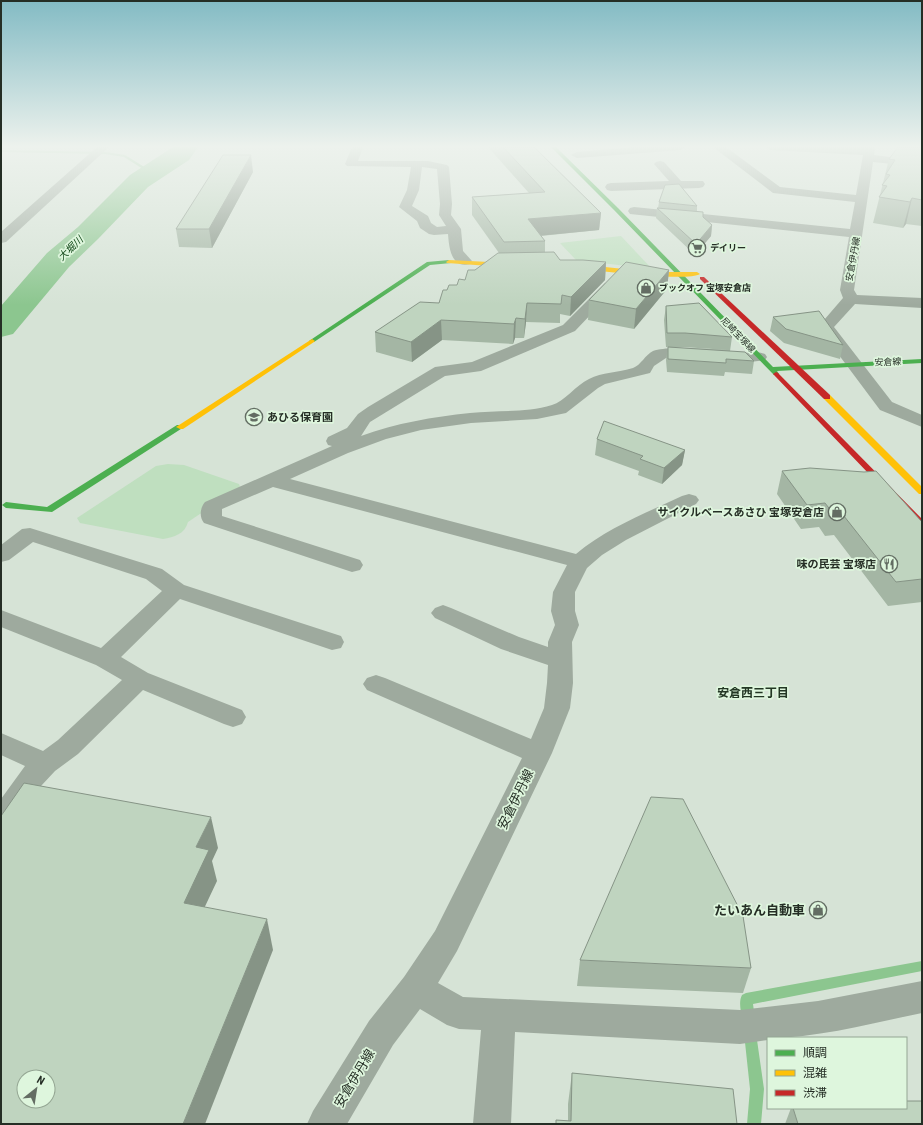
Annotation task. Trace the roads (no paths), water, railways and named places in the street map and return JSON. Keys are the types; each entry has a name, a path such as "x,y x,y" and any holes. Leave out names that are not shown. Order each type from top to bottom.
{"main road":[{"name":"尼崎宝塚線","path":"606,200 922,524"},
{"path":"631,208 644,221"},
{"path":"6,505 49,510 262,375 428,263 465,261 495,266 519,265"},
{"name":"尼崎宝塚線","path":"686,263 796,367 922,492"},
{"path":"566,265 623,272 680,276 697,274"},
{"name":"安倉線","path":"854,364 922,361"},
{"path":"765,363 796,367 854,364"}],"street":[{"path":"1,239 45,200"},
{"path":"409,200 405,207 423,219 425,225 434,231 454,229"},
{"path":"446,200 445,215 454,229 456,252 465,261"},
{"name":"安倉伊丹線","path":"851,299 847,290 862,200"},
{"path":"631,208 857,234"},
{"path":"238,480 280,465 354,432 364,418 374,411 441,372 475,367 569,328 623,272"},
{"path":"922,302 851,299 826,327 886,406 922,422"},
{"path":"352,565 211,519 212,506 341,449 405,428 464,419 537,414 560,409 592,384 600,380 637,372 644,369 648,363 658,355 665,353 742,358 765,363"},
{"path":"886,406 922,405"},
{"path":"271,480 580,562"},
{"name":"安倉伊丹線","path":"326,1124 381,1033 416,988 446,941 538,753 557,708 561,661 560,642 567,625 563,611 564,592 580,562 594,550 618,535 689,500"},
{"path":"1,555 30,534 154,574 176,590 332,642"},
{"path":"105,659 176,590"},
{"path":"443,613 510,643 561,661"},
{"path":"1,618 105,659 139,679 233,717"},
{"path":"1,822 31,778 45,764 68,747 139,679"},
{"path":"376,684 538,753"},
{"path":"1,743 45,764"},
{"path":"416,988 458,1013 740,1027 818,1017 922,997"},
{"path":"492,1124 499,1015"}],"waterway":[{"name":"大堀川","path":"1,327 58,260 88,233 121,200"},
{"path":"749,1019 746,999 922,966"},
{"path":"750,1033 757,1089 754,1124"}],"place":[{"name":"デイリー","path":"697,248"},
{"name":"ブックオフ 宝塚安倉店","path":"646,288"},
{"name":"あひる保育園","path":"254,417"},
{"name":"サイクルベースあさひ 宝塚安倉店","path":"837,512"},
{"name":"味の民芸 宝塚店","path":"889,564"},
{"name":"たいあん自動車","path":"818,910"}],"district":[{"name":"安倉西三丁目","path":"753,693"}]}
